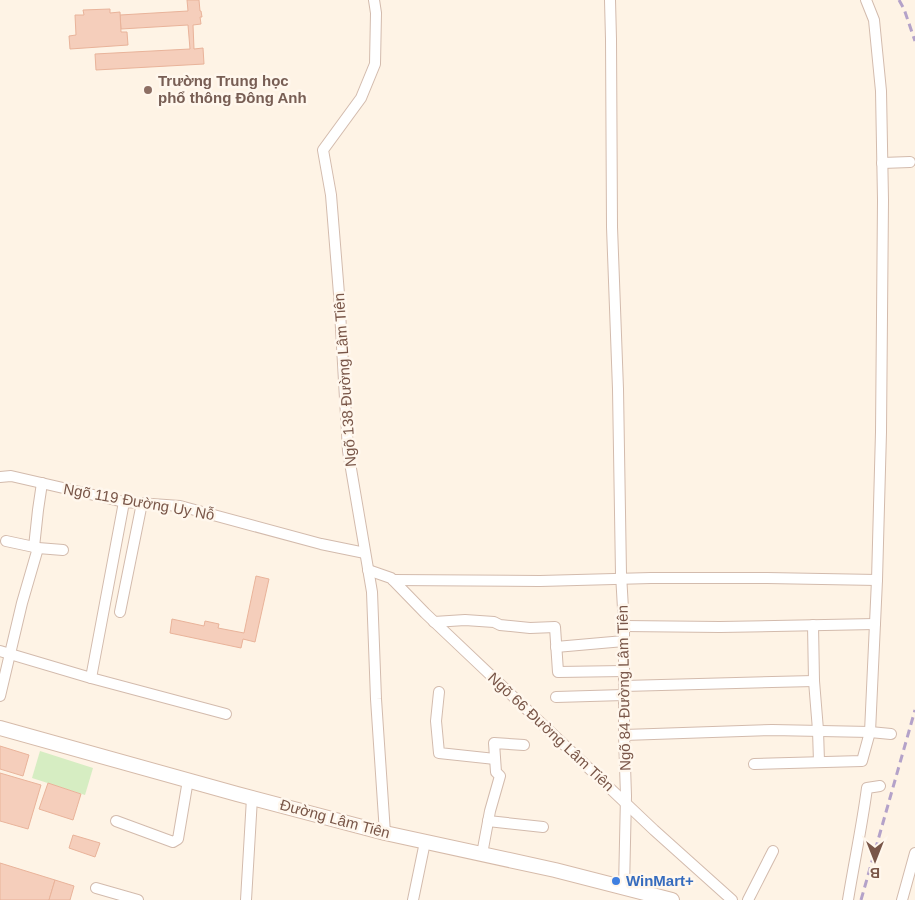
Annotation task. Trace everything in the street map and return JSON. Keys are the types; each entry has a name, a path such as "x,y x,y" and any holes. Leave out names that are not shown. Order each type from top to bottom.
{"street":[{"name":"Ngõ 138 Đường Lâm Tiên","path":"374,0 376,13 375,64 361,98 323,150 331,195 348,451 372,592 376,699 385,833"},
{"name":"Ngõ 84 Đường Lâm Tiên","path":"610,0 612,227 618,389 621,579 624,626 626,803 624,888"},
{"path":"754,764 862,761 870,732 877,580 881,423 882,163 881,91 874,20 866,0"},
{"path":"882,163 910,162"},
{"name":"Ngõ 119 Đường Uy Nỗ","path":"0,476 12,476 124,502 180,506 321,544 365,553"},
{"path":"0,696 36,547 42,483"},
{"path":"91,678 124,502"},
{"path":"120,612 142,503"},
{"path":"6,541 64,550"},
{"name":"Ngõ 66 Đường Lâm Tiên","path":"368,570 391,578 434,622 702,875 732,900"},
{"path":"393,580 767,578 877,580"},
{"path":"434,622 475,621 530,628 555,627 558,672 624,670"},
{"path":"624,626 720,627 875,624"},
{"path":"813,625 819,762"},
{"path":"556,647 624,641"},
{"path":"0,651 91,678 226,714"},
{"path":"556,697 624,690 814,681"},
{"path":"440,692 436,721 439,753 495,759"},
{"name":"Đường Lâm Tiên","path":"0,728 385,833 555,870 672,900"},
{"path":"624,735 772,730 818,730 891,734"},
{"path":"482,854 490,811 500,776 496,772 494,742 524,746"},
{"path":"116,821 173,842 178,839 188,780"},
{"path":"848,900 867,788 880,786"},
{"path":"246,900 252,798"},
{"path":"488,821 543,827"},
{"path":"412,900 425,842"},
{"path":"748,900 773,851"},
{"path":"902,900 915,853"},
{"path":"96,888 138,900"}],"green space":[{"path":"40,751 93,768 85,795 32,778"}],"building":[{"path":"187,0 199,0 202,17 200,17 201,24 193,25 194,49 203,48 204,64 96,70 95,54 190,49 188,25 121,29 120,15 188,11"},
{"path":"110,9 110,13 120,12 121,32 127,32 128,45 70,49 69,36 76,35 75,15 84,15 83,10"},
{"path":"256,576 269,579 255,642 243,639 241,648 170,633 172,619 204,626 205,621 219,624 218,628 244,633"},
{"path":"0,746 29,755 23,776 0,769"},
{"path":"0,773 41,785 28,829 0,821"},
{"path":"48,783 81,794 73,820 39,809"},
{"path":"73,835 100,843 95,857 69,848"},
{"path":"0,863 55,880 49,900 0,900"},
{"path":"55,880 74,886 70,900 49,900"}],"railway":[{"path":"899,0 915,41"},
{"path":"861,900 915,710"}],"place":[{"name":"Trường Trung học phổ thông Đông Anh","path":"148,90"},
{"name":"WinMart+","path":"616,881"}]}
